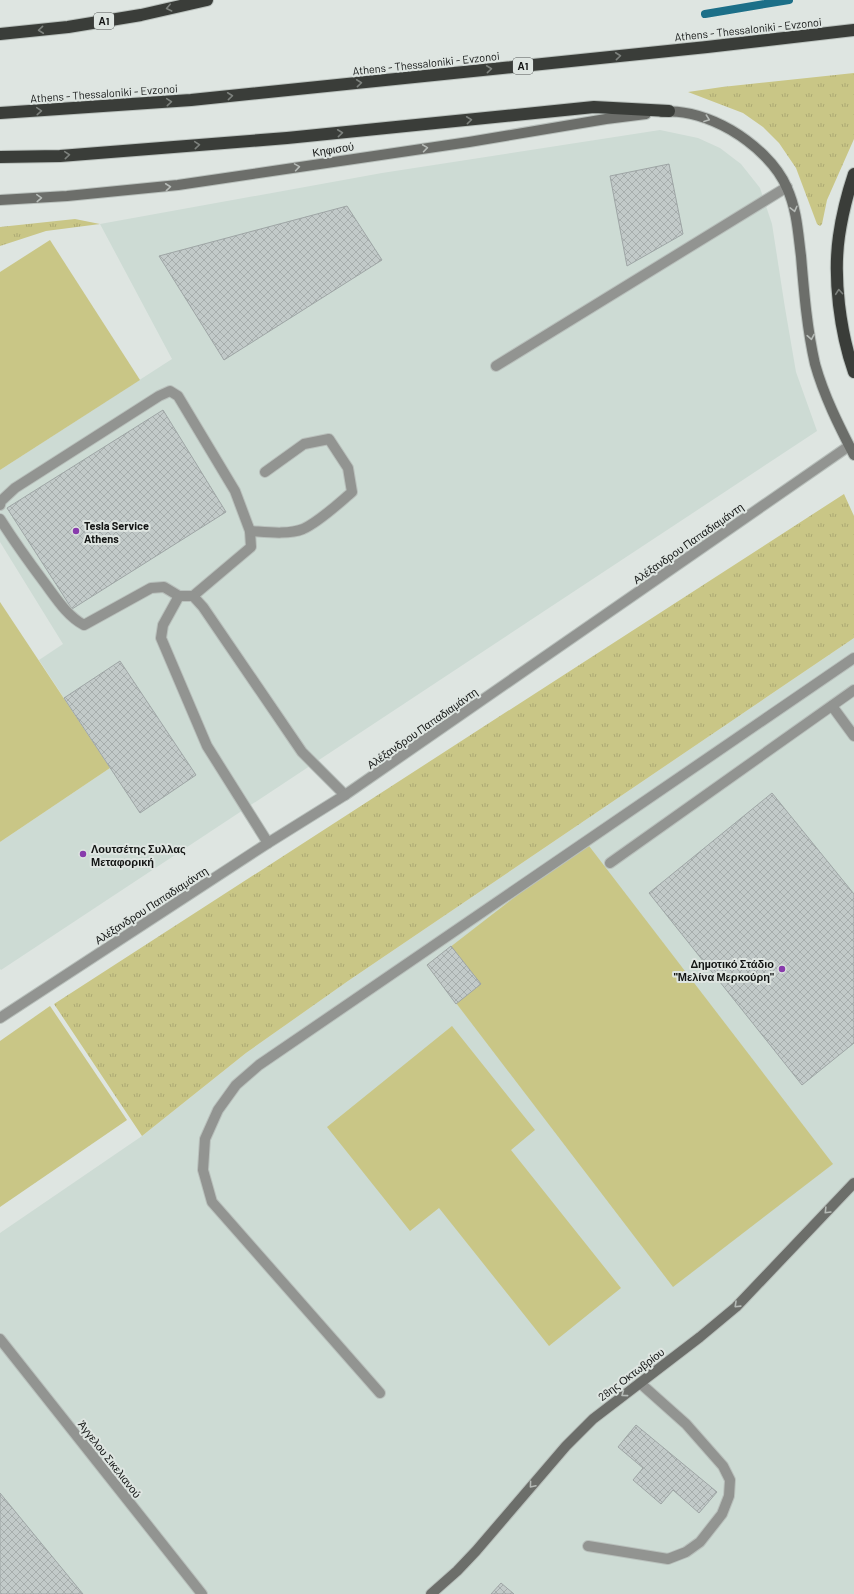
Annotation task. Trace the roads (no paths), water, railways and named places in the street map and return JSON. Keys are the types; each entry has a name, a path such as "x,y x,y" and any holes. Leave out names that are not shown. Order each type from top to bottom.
{"highway":[{"name":"Α1","path":"0,34 68,27 141,15 207,0"},
{"name":"Athens - Thessaloniki - Evzonoi","path":"0,113 49,111 191,100 707,47 854,30"},
{"path":"0,157 60,156 279,138 594,107 669,111"},
{"path":"854,174 842,216 839,238 838,265 841,312 846,342 854,372"}],"street":[{"name":"Κηφισού","path":"0,200 74,196 178,185 469,142 606,119 669,111 704,118 723,125 756,149 775,169 787,187 795,213 798,231 804,289 815,363 832,410 852,451"},
{"path":"496,366 787,187"},
{"path":"0,505 0,501 14,488 153,400 170,391 178,396 235,491 250,531 251,547 193,596 179,596 164,586 151,588 84,625 76,621 57,599 0,519"},
{"path":"250,531 278,533 302,529 330,511 352,492 348,468 329,439 304,444 265,472"},
{"name":"Αλέξανδρου Παπαδιαμάντη","path":"0,1018 268,843 345,795 852,451"},
{"path":"179,596 163,625 161,638 207,746 268,843"},
{"path":"193,596 203,607 302,752 345,795"},
{"path":"380,1393 212,1202 203,1170 205,1139 218,1110 236,1085 259,1065 854,658"},
{"path":"610,863 854,690"},
{"path":"832,706 854,736"},
{"name":"28ης Οκτωβρίου","path":"431,1594 457,1571 476,1551 566,1446 593,1419 700,1337 736,1307 854,1183"},
{"name":"Άγγελου Σικελιανού","path":"0,1339 202,1594"},
{"path":"588,1546 668,1559 686,1552 700,1542 722,1514 729,1496 730,1480 723,1466 686,1424 640,1382"}],"waterway":[{"path":"705,14 789,0"}],"place":[{"name":"Tesla Service Athens","path":"76,531"},
{"name":"Λουτσέτης Συλλας Μεταφορική","path":"83,854"},
{"name":"Δημοτικό Στάδιο \"Μελίνα Μερκούρη\"","path":"782,969"}]}
